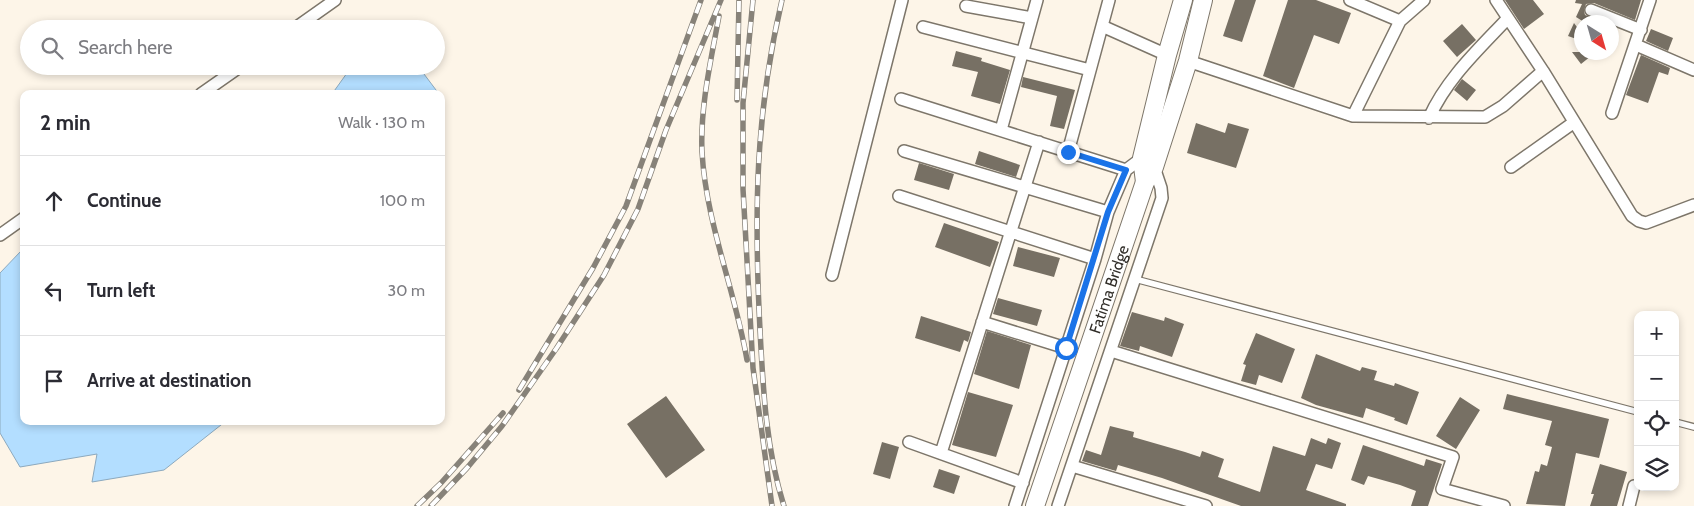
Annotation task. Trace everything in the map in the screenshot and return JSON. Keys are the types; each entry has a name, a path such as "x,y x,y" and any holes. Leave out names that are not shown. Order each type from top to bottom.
{"main road":[{"path":"1146,173 1167,55 1183,0"},
{"path":"1146,173 1188,61 1203,0"},
{"name":"Fatima Bridge","path":"1035,506 1146,173"}],"street":[{"path":"307,20 335,0"},
{"path":"832,276 902,0"},
{"path":"1001,130 1037,0"},
{"path":"1068,152 1109,0"},
{"path":"1350,0 1400,21"},
{"path":"1353,116 1400,21 1424,0"},
{"path":"1496,0 1543,70 1573,123 1626,206 1639,221 1646,223 1694,205"},
{"path":"1612,113 1650,0"},
{"path":"966,6 1032,18"},
{"path":"1591,10 1641,30"},
{"path":"1429,118 1446,86 1508,18"},
{"path":"1102,26 1167,55"},
{"path":"922,28 1090,70"},
{"path":"1636,45 1694,70"},
{"path":"1188,61 1353,116 1429,118 1466,118 1492,114 1543,70"},
{"path":"207,90 228,75"},
{"path":"901,99 1126,170 1146,173 1161,188 1162,198 1136,280 1058,506"},
{"path":"1511,167 1573,123"},
{"path":"941,453 1039,142"},
{"path":"904,151 1108,212"},
{"path":"1015,506 1095,259 1108,212 1126,170"},
{"path":"899,196 1095,259"},
{"path":"0,235 20,221"},
{"path":"982,322 1066,348"},
{"path":"1111,351 1453,457 1442,488 1504,506"},
{"path":"909,442 1023,483"},
{"path":"1072,466 1206,506"},
{"path":"1629,506 1634,486"}],"lane":[{"path":"1136,280 1634,411"},
{"path":"1679,423 1694,427"}],"water":[{"path":"346,75 425,75 436,90 335,90"},
{"path":"20,252 20,425 221,425 164,470 92,482 97,454 20,467 0,433 0,273"}],"building":[{"path":"1235,0 1256,0 1242,42 1223,36"},
{"path":"1288,0 1316,0 1351,13 1339,44 1314,35 1294,88 1263,76"},
{"path":"1505,0 1533,0 1544,14 1524,29"},
{"path":"1576,0 1641,0 1635,20 1594,3 1586,4 1585,15 1577,15 1582,4 1575,3"},
{"path":"1574,23 1574,38 1568,36"},
{"path":"1462,24 1476,40 1457,57 1443,41"},
{"path":"1651,29 1673,38 1668,51 1646,41"},
{"path":"956,51 982,58 981,61 1010,70 1000,104 971,96 978,72 952,66"},
{"path":"1641,55 1670,68 1668,75 1659,72 1648,103 1626,95"},
{"path":"1578,60 1586,60 1581,64"},
{"path":"1023,77 1075,90 1064,129 1050,126 1057,96 1021,87"},
{"path":"1462,79 1476,90 1467,101 1454,90"},
{"path":"1196,123 1225,133 1228,123 1249,129 1236,168 1187,153"},
{"path":"979,151 1020,165 1016,177 975,164"},
{"path":"919,163 954,174 949,190 914,180"},
{"path":"944,223 999,242 990,267 935,247"},
{"path":"1018,247 1060,258 1054,277 1013,266"},
{"path":"998,298 1042,310 1037,326 993,314"},
{"path":"1132,312 1164,321 1165,317 1184,324 1172,357 1140,346 1139,351 1120,346"},
{"path":"921,316 971,332 968,342 964,340 960,352 915,338"},
{"path":"987,331 1031,345 1019,389 974,374"},
{"path":"1256,333 1295,349 1282,383 1259,375 1256,385 1241,381 1246,365 1243,364"},
{"path":"1316,354 1360,371 1362,367 1377,371 1374,380 1394,386 1395,383 1419,392 1407,425 1394,420 1395,418 1366,408 1363,418 1316,405 1301,398"},
{"path":"968,392 1013,405 996,457 952,445"},
{"path":"1507,394 1609,419 1599,458 1576,453 1565,506 1526,504 1535,471 1539,472 1541,464 1547,466 1552,447 1545,445 1552,421 1503,409"},
{"path":"666,396 705,450 666,478 627,424"},
{"path":"1460,397 1480,410 1456,449 1436,436"},
{"path":"1110,426 1134,432 1133,437 1200,457 1202,451 1224,459 1218,477 1260,492 1273,446 1305,456 1311,438 1326,444 1328,438 1341,443 1332,469 1316,464 1306,490 1346,504 1346,506 1241,506 1162,478 1118,465 1116,471 1082,461 1086,450 1101,455"},
{"path":"882,442 899,447 890,479 873,474"},
{"path":"1363,445 1424,466 1426,459 1442,464 1428,506 1411,506 1416,491 1400,485 1368,476 1364,485 1351,480"},
{"path":"1600,464 1627,472 1617,506 1590,506 1594,494 1591,494"},
{"path":"939,469 960,476 954,494 933,487"}],"railway":[{"path":"519,390 593,268 626,206 701,0"},
{"path":"431,506 467,468 502,426 556,349 604,275 638,209 666,130 721,0"},
{"path":"737,100 739,0"},
{"path":"753,0 743,103 743,189 753,368 772,506"},
{"path":"782,0 766,84 759,164 757,245 761,352 766,419 773,463 784,506"},
{"path":"719,16 704,101 702,152 709,205 747,360"},
{"path":"417,506 441,483 503,413"}],"route":[{"path":"1066,348 1108,212 1126,170 1068,152"}]}
